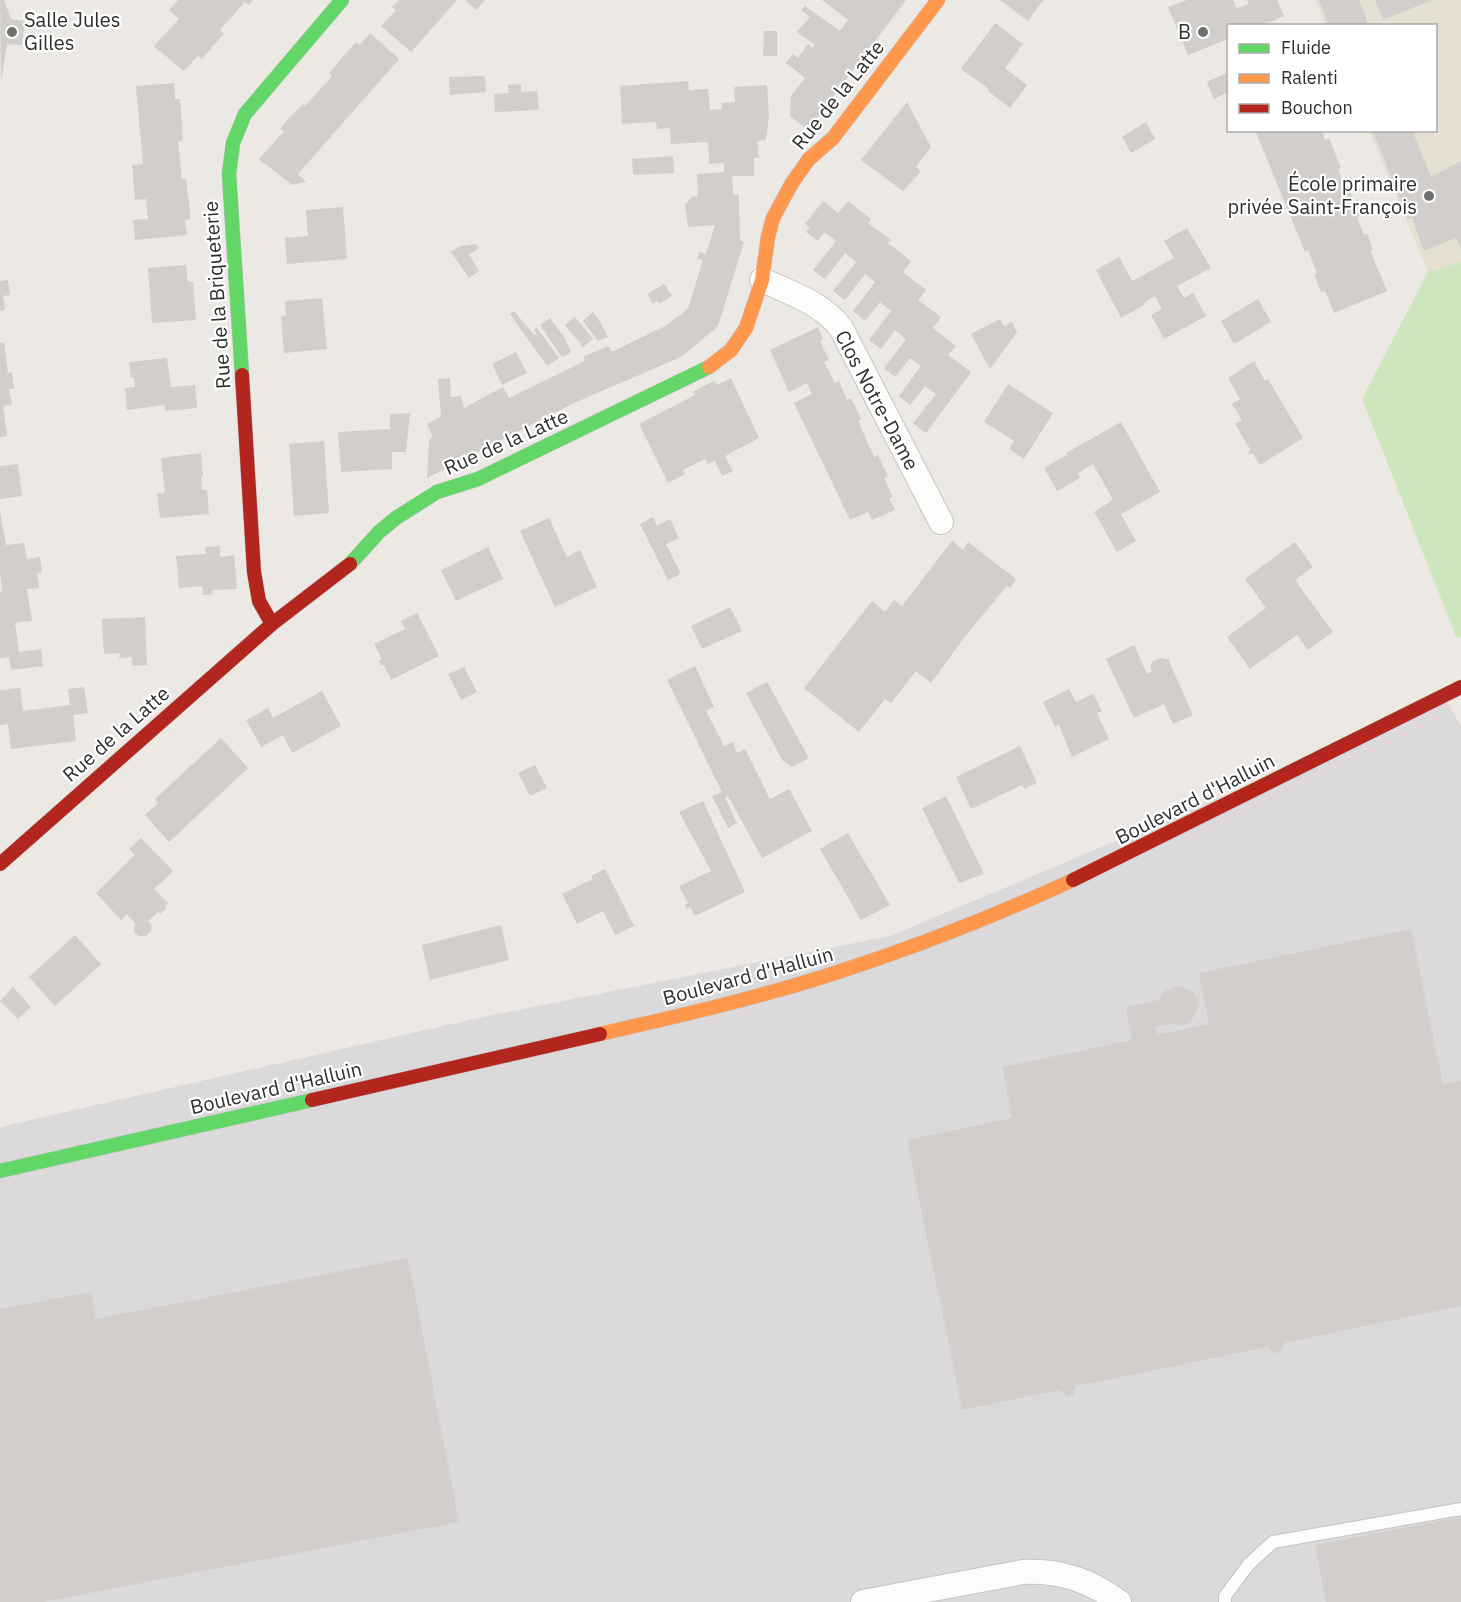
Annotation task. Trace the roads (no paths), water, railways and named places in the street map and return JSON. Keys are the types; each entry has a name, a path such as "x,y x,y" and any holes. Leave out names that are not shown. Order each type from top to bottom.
{"street":[{"name":"Rue de la Briqueterie","path":"272,624 259,601 254,572 230,186 230,151 235,131 245,114 342,0"},
{"name":"Rue de la Latte","path":"0,864 272,624 355,560 379,532 423,500 437,492 478,479 708,368 731,350 746,328 762,280 773,218 792,183 809,159 833,138 938,0"},
{"name":"Clos Notre-Dame","path":"762,280 814,304 831,315 841,328 941,522"},
{"name":"Boulevard d'Halluin","path":"0,1172 684,1015 833,974 950,933 1051,891 1461,687"},
{"path":"863,1602 1023,1572 1041,1571 1076,1577 1109,1594 1119,1602"}],"lane":[{"path":"1225,1602 1225,1596 1249,1564 1273,1542 1461,1509"}],"place":[{"name":"Salle Jules Gilles","path":"12,32"},
{"name":"B","path":"1203,32"},
{"name":"École primaire privée Saint-François","path":"1429,196"}]}
